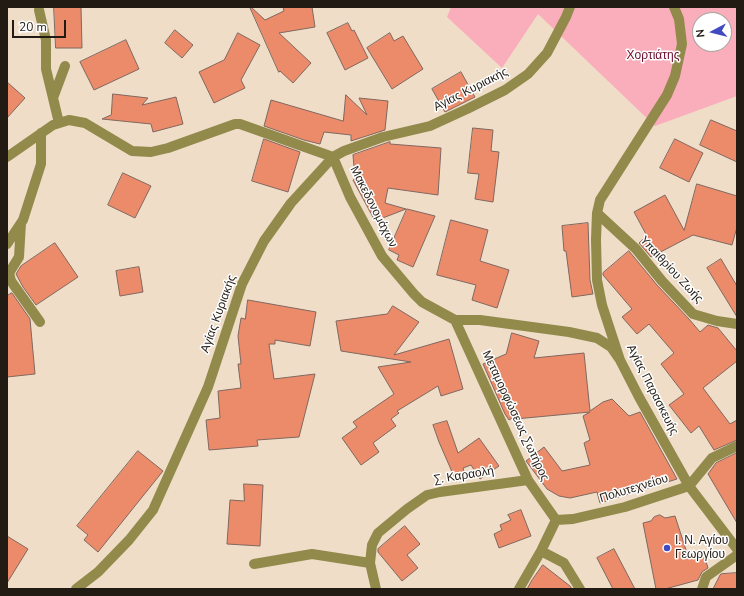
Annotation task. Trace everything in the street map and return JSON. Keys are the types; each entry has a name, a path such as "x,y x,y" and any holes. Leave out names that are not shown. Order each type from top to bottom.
{"street":[{"name":"Αγίας Κυριακής","path":"76,589 98,572 129,540 153,510 208,387 242,284 264,241 291,203 333,157 344,151 383,137 430,126 505,90 528,74 547,53 570,7"},
{"name":"Αγίας Παρασκευής","path":"674,7 679,19 682,44 675,76 667,95 600,200 597,214 596,240 597,280 602,305 620,360 639,397 689,486 737,549"},
{"path":"39,10 46,40 46,69 59,123"},
{"path":"53,98 65,66"},
{"path":"7,157 53,125 69,120 85,123 132,151 151,152 168,148 235,124 240,124 333,157"},
{"path":"7,244 21,223 41,164 41,133"},
{"name":"Μακεδονομάχων","path":"333,157 350,197 382,256 422,302 456,320 480,320 569,332 597,338 611,347 620,360"},
{"name":"Υπαιθρίου Ζωής","path":"597,214 636,249 662,281 694,314 717,321 737,324"},
{"path":"21,223 19,257 9,273 11,281 40,322"},
{"name":"Μεταμορφώσεως Σωτήρος","path":"456,320 528,480 556,520"},
{"path":"689,486 712,458 737,446"},
{"name":"Σ. Καραολή","path":"376,589 370,563 372,545 378,533 427,495 528,480"},
{"name":"Πολυτεχνείου","path":"556,520 573,519 625,507 689,486"},
{"path":"519,589 542,550 556,520"},
{"path":"542,550 564,563 580,589"},
{"path":"254,564 312,554 370,563"},
{"path":"702,589 706,577 737,555"}],"green space":[{"name":"Χορτιάτης","path":"451,7 737,7 737,96 655,126 538,14 502,68 447,17"}],"building":[{"path":"54,7 81,7 82,48 56,48"},
{"path":"250,7 265,20 284,11 283,7 312,7 315,27 279,33 311,63 293,83 280,71 279,72"},
{"path":"348,23 352,31 354,30 368,58 345,70 327,33"},
{"path":"175,30 193,45 182,58 165,43"},
{"path":"238,33 260,45 241,80 245,88 214,103 199,72 224,60"},
{"path":"390,33 394,41 403,36 423,69 392,89 367,48"},
{"path":"126,40 139,69 94,90 80,62"},
{"path":"461,72 475,97 445,112 432,89"},
{"path":"7,82 25,98 7,118"},
{"path":"113,94 148,98 142,105 176,97 183,124 153,132 151,124 102,119 111,115"},
{"path":"346,95 367,115 359,98 388,101 385,130 351,141 351,135 324,132 320,144 264,126 271,100 343,121"},
{"path":"711,120 737,131 737,162 700,145"},
{"path":"473,128 493,130 491,151 499,152 493,202 475,199 479,174 468,173"},
{"path":"264,139 300,152 288,192 252,181"},
{"path":"675,139 703,153 689,182 660,168"},
{"path":"390,142 390,144 441,148 438,195 388,188 385,203 406,209 375,221 353,180 355,179 353,155"},
{"path":"123,173 151,186 135,218 108,205"},
{"path":"697,184 737,196 737,227 732,245 693,235 651,257 639,243 647,236 634,212 665,195 684,230"},
{"path":"407,209 435,216 413,267 397,260 399,255 389,250"},
{"path":"451,220 488,230 480,261 509,270 497,308 472,300 476,285 437,275"},
{"path":"588,223 590,280 593,294 572,297 566,251 564,251 562,226"},
{"path":"55,243 78,277 36,305 16,274 21,266"},
{"path":"629,251 657,285 700,332 708,325 718,328 737,351 737,361 703,388 730,424 737,420 737,440 714,450 699,426 691,433 669,405 684,394 661,364 674,353 649,324 637,334 622,317 632,309 603,275 603,273"},
{"path":"721,259 737,286 737,317 707,268"},
{"path":"139,267 143,292 120,296 116,271"},
{"path":"12,293 30,319 35,374 7,377 7,296"},
{"path":"248,300 316,312 310,346 275,340 275,344 269,344 274,379 315,374 299,437 257,440 258,446 209,450 206,420 220,418 218,391 241,388 238,364 241,364 238,336 241,318 245,319"},
{"path":"393,306 419,322 394,355 449,339 463,389 441,396 438,386 397,411 399,413 391,419 396,426 373,443 379,452 361,465 342,438 357,427 353,422 394,394 378,367 411,362 341,351 336,321 387,314"},
{"path":"512,333 539,341 534,358 584,353 590,411 603,402 612,399 629,416 640,412 677,479 600,503 597,492 570,498 559,496 547,489 526,461 544,447 562,471 590,465 584,443 590,440 583,416 590,412 515,419 514,417 509,420 483,364 506,354"},
{"path":"447,421 458,453 479,438 499,466 480,479 471,465 463,468 466,478 456,481 433,425"},
{"path":"138,451 163,471 98,552 84,540 88,535 77,526"},
{"path":"737,453 737,523 708,474 716,463"},
{"path":"244,484 263,485 260,546 227,544 230,500 244,501"},
{"path":"521,510 531,536 499,548 494,534 502,530 500,525 511,520 508,515"},
{"name":"Ι. Ν. Αγίου Γεωργίου","path":"660,515 665,518 675,516 688,556 703,552 708,568 702,572 698,580 665,589 656,589 643,523 651,521 654,517"},
{"path":"405,526 420,544 407,555 418,568 402,581 378,552 378,549"},
{"path":"7,536 28,549 7,583"},
{"path":"614,549 635,589 613,589 597,558"},
{"path":"543,565 570,586 572,589 527,589"},
{"path":"737,573 737,589 713,589 721,574"}],"place":[{"name":"Ι. Ν. Αγίου Γεωργίου","path":"667,548"}]}
